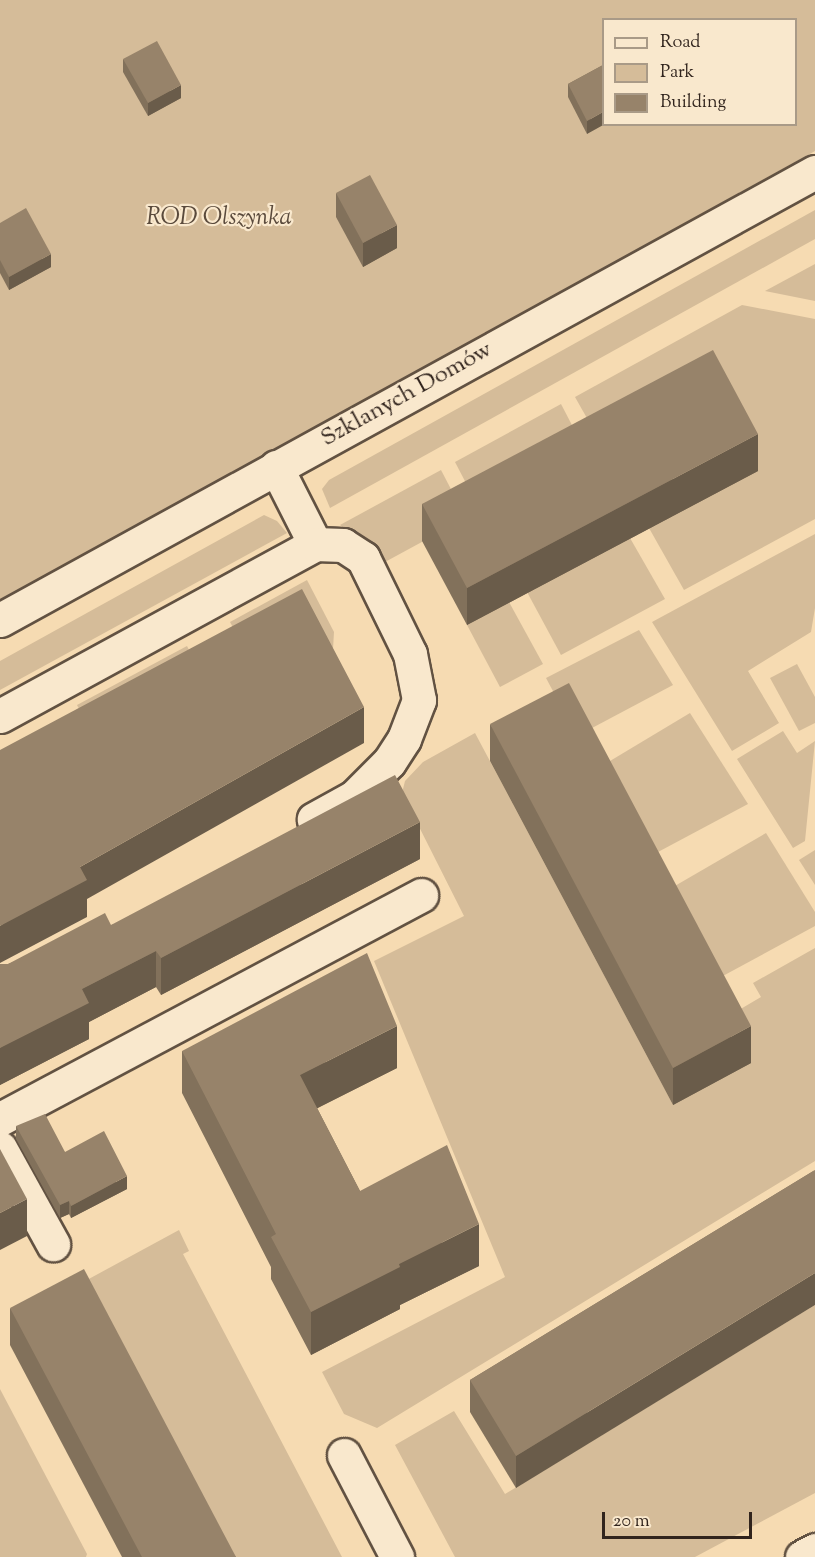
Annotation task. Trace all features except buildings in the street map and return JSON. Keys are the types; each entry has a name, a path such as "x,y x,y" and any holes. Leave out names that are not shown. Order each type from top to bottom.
{"street":[{"name":"Szklanych Domów","path":"0,620 815,172"},
{"path":"276,467 315,544"},
{"path":"0,716 315,544 343,545 363,558 413,661 419,700 404,739 373,780 338,807 286,834"},
{"path":"0,1119 422,895"},
{"path":"0,1148 53,1244"},
{"path":"344,1455 397,1557"},
{"path":"802,1557 815,1550"}],"green space":[{"name":"ROD Olszynka","path":"0,0 815,0 815,151 0,602"},
{"path":"815,210 815,239 330,508 322,489 329,480"},
{"path":"815,264 815,301 765,291"},
{"path":"742,305 815,319 815,519 684,590 575,397"},
{"path":"561,404 587,454 480,510 455,462"},
{"path":"441,470 466,518 385,562 340,525"},
{"path":"264,515 277,521 287,533 0,690 0,661"},
{"path":"815,534 815,608 811,632 748,671 779,723 732,751 652,622"},
{"path":"630,538 665,599 561,655 527,592"},
{"path":"307,580 334,632 333,649 237,635 230,622"},
{"path":"509,602 543,664 500,687 467,625"},
{"path":"639,630 673,685 577,736 546,678"},
{"path":"187,646 198,668 88,726 77,705"},
{"path":"797,664 815,697 815,723 799,731 770,678"},
{"path":"690,713 748,804 643,860 595,770"},
{"path":"783,731 797,753 815,741 805,841 793,848 737,759"},
{"path":"475,733 673,1105 727,1017 761,997 753,983 815,948 815,1161 377,1428 344,1414 322,1372 505,1277 374,961 464,916 402,793 405,781 423,762"},
{"path":"766,833 815,912 815,926 708,984 661,894"},
{"path":"815,850 815,885 799,860"},
{"path":"179,1230 189,1251 183,1254 342,1557 216,1557 74,1287"},
{"path":"815,1305 815,1493 695,1557 455,1557 395,1445 454,1411 505,1494"},
{"path":"0,1389 87,1554 86,1557 0,1557"}]}
